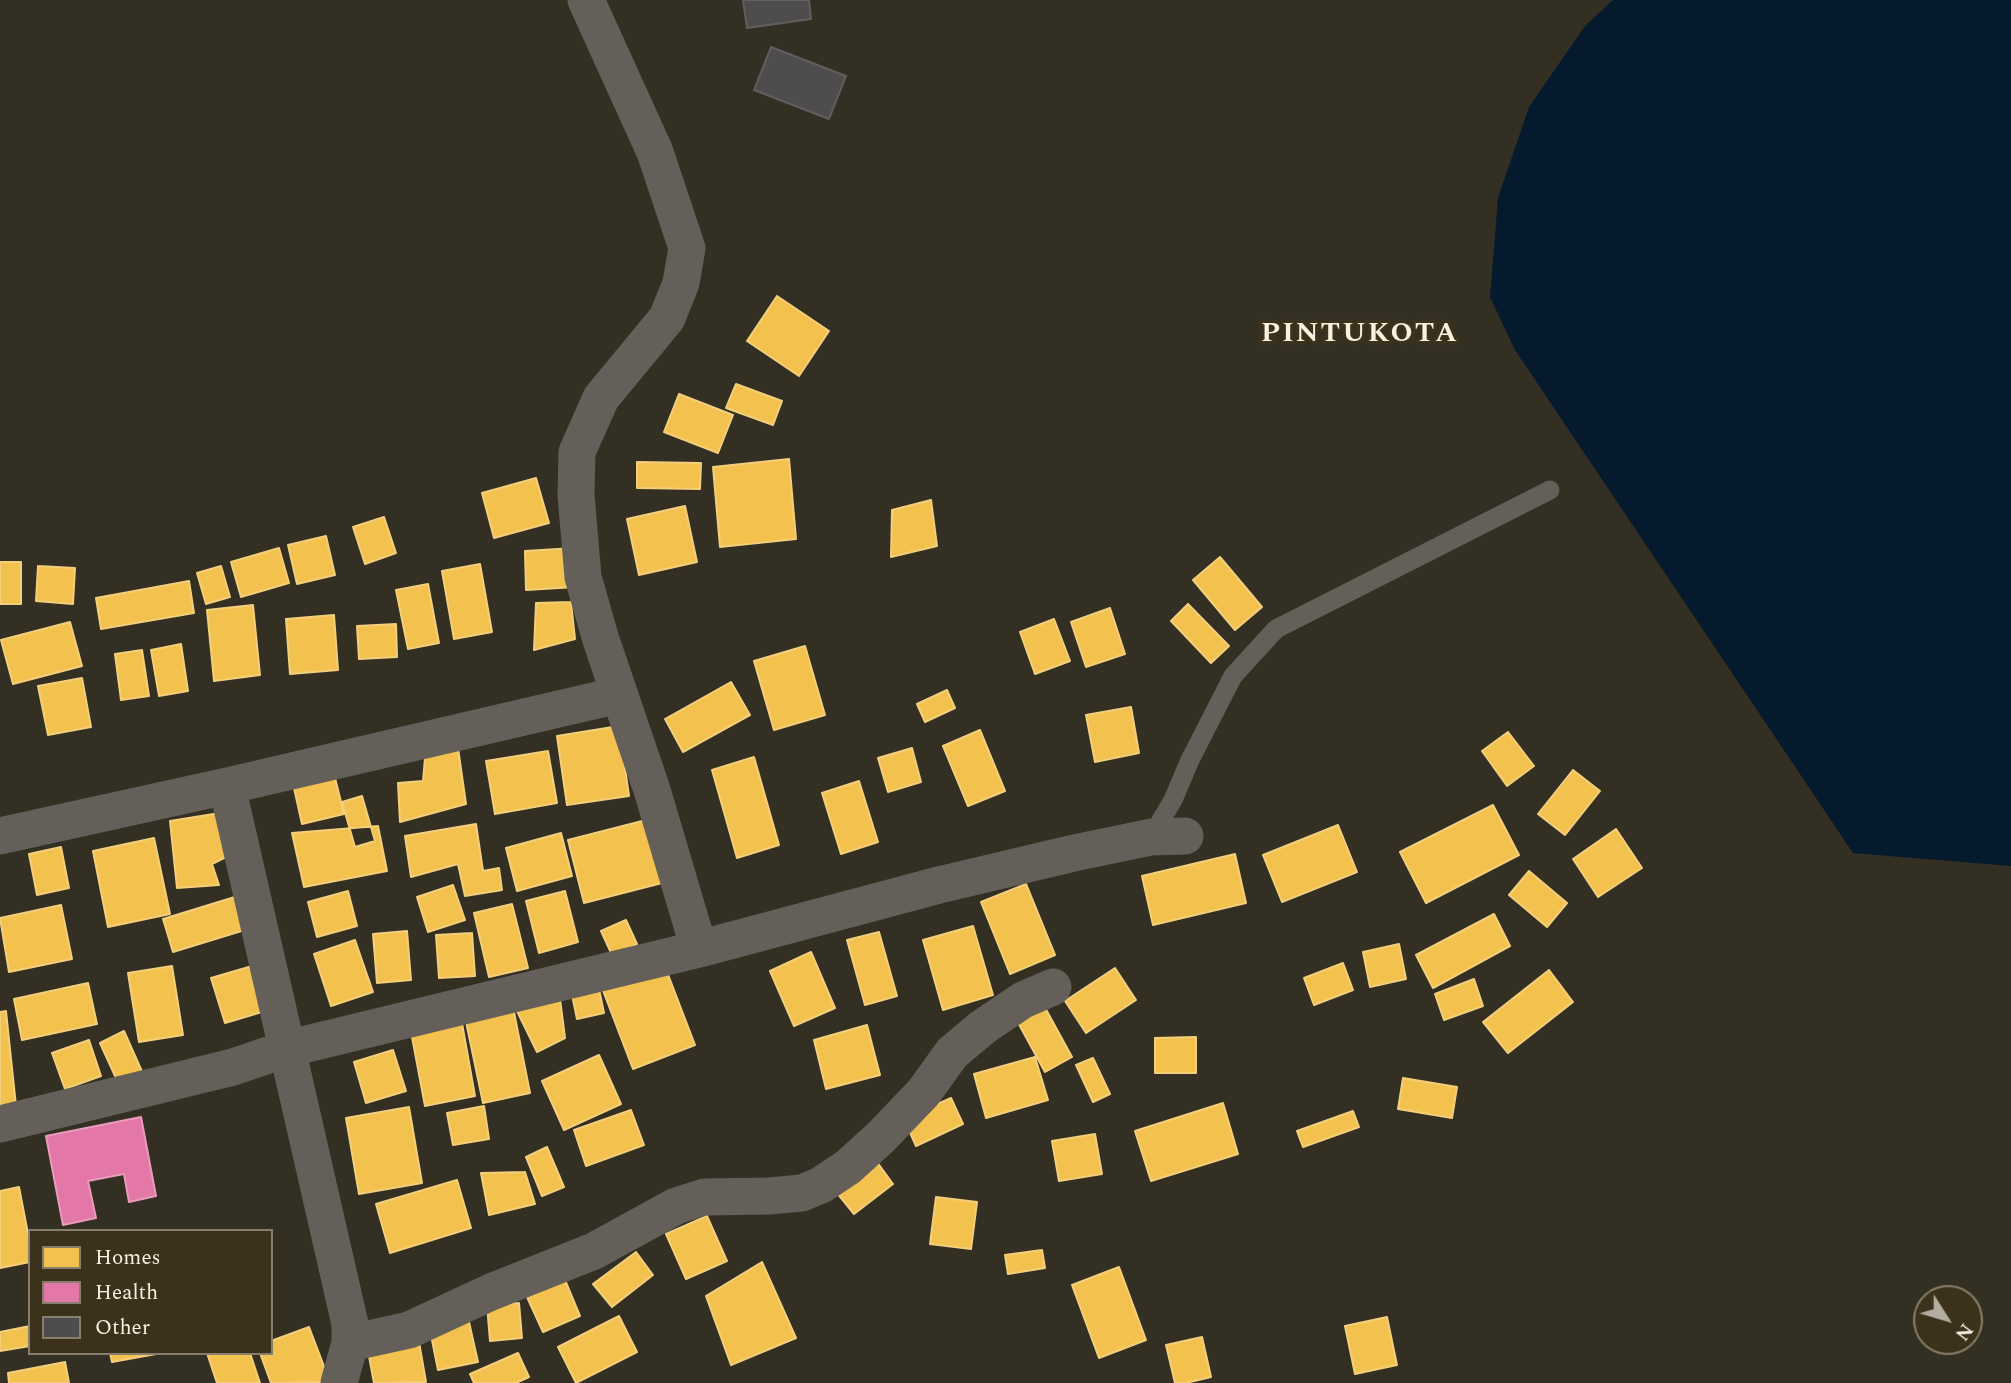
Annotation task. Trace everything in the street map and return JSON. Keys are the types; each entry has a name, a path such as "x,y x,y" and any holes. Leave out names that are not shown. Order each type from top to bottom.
{"street":[{"path":"586,0 654,152 687,248 681,283 667,318 601,398 577,452 576,495 583,577 618,695 652,790 699,949"},
{"path":"0,836 618,695"},
{"path":"227,786 350,1324 350,1343 339,1383"},
{"path":"0,1124 233,1067 286,1049 699,949 939,885 1074,853 1168,836"},
{"path":"350,1343 410,1330 491,1292 594,1251 676,1206 705,1197 760,1197 802,1193 821,1185 848,1167 881,1137 924,1092 962,1044 1023,1000 1053,987"}],"lane":[{"path":"1168,836 1173,800 1190,760 1233,676 1276,629 1550,490"}],"water":[{"path":"1613,0 2011,0 2011,866 1853,853 1515,350 1490,297 1498,198 1529,107 1585,26"}],"building: Homes":[{"path":"777,296 829,331 799,376 747,341"},
{"path":"736,384 782,401 773,425 726,408"},
{"path":"679,394 733,415 718,453 664,432"},
{"path":"789,459 796,539 720,547 713,467"},
{"path":"637,462 701,463 700,489 637,488"},
{"path":"536,478 549,523 494,538 482,493"},
{"path":"931,500 937,546 891,557 892,510"},
{"path":"685,506 697,562 639,575 627,519"},
{"path":"384,517 396,553 365,564 353,527"},
{"path":"326,536 335,575 297,584 288,545"},
{"path":"279,548 289,583 241,597 231,562"},
{"path":"574,548 576,587 526,590 525,551"},
{"path":"1220,557 1262,607 1235,630 1193,580"},
{"path":"0,562 21,562 21,604 0,604"},
{"path":"480,564 492,632 454,639 442,571"},
{"path":"38,566 75,568 73,604 36,601"},
{"path":"221,566 230,597 206,604 197,573"},
{"path":"189,581 194,613 101,629 96,598"},
{"path":"428,584 439,643 408,649 396,590"},
{"path":"571,602 575,639 534,650 536,603"},
{"path":"1188,604 1229,646 1211,663 1171,621"},
{"path":"253,605 260,675 214,681 207,610"},
{"path":"1110,608 1125,654 1086,667 1071,622"},
{"path":"334,615 338,670 290,674 286,619"},
{"path":"1054,619 1070,661 1035,674 1020,632"},
{"path":"70,622 82,666 13,684 1,640"},
{"path":"396,624 397,657 359,659 357,626"},
{"path":"181,644 188,691 159,696 151,650"},
{"path":"805,646 825,715 774,730 754,661"},
{"path":"142,650 149,696 121,700 115,654"},
{"path":"82,678 91,727 48,735 38,686"},
{"path":"731,682 750,715 683,752 665,719"},
{"path":"947,690 955,708 925,722 917,704"},
{"path":"1131,707 1139,753 1095,762 1086,715"},
{"path":"619,726 629,796 567,805 557,736"},
{"path":"980,730 1005,791 968,806 943,746"},
{"path":"1508,732 1534,766 1507,786 1482,751"},
{"path":"458,748 466,804 400,822 398,783 423,781 425,758"},
{"path":"912,748 921,782 888,792 878,758"},
{"path":"548,751 557,803 495,814 486,761"},
{"path":"754,757 779,845 737,858 712,770"},
{"path":"1573,770 1600,791 1565,835 1538,814"},
{"path":"335,778 344,814 302,824 294,788"},
{"path":"859,781 878,842 841,854 822,793"},
{"path":"362,796 375,841 355,847 342,802"},
{"path":"1493,805 1519,855 1426,903 1400,852"},
{"path":"226,812 234,853 212,864 219,885 177,888 170,821"},
{"path":"650,819 666,882 584,903 568,840"},
{"path":"476,824 483,871 499,868 502,890 465,896 458,864 411,877 405,836"},
{"path":"1338,825 1357,872 1282,902 1263,855"},
{"path":"378,826 387,871 304,887 292,833"},
{"path":"1616,829 1642,868 1598,897 1573,859"},
{"path":"561,833 572,876 517,891 506,848"},
{"path":"154,838 170,914 108,927 93,851"},
{"path":"61,847 69,888 37,895 29,854"},
{"path":"1235,854 1246,903 1153,925 1142,876"},
{"path":"1529,871 1567,903 1547,927 1509,895"},
{"path":"1026,884 1055,955 1010,974 981,902"},
{"path":"453,885 465,920 428,932 417,897"},
{"path":"348,891 357,926 317,937 308,902"},
{"path":"565,891 578,942 539,953 526,901"},
{"path":"238,896 248,929 173,952 163,919"},
{"path":"512,904 528,968 489,977 474,913"},
{"path":"61,905 72,959 9,972 0,918"},
{"path":"1494,914 1510,946 1433,988 1416,955"},
{"path":"626,920 637,944 612,955 601,931"},
{"path":"973,926 993,995 943,1010 923,940"},
{"path":"407,931 411,980 377,983 373,934"},
{"path":"879,932 897,996 865,1005 847,940"},
{"path":"472,933 475,976 439,978 436,935"},
{"path":"355,940 373,992 331,1006 314,954"},
{"path":"1399,944 1406,979 1370,987 1363,952"},
{"path":"811,952 835,1008 794,1026 770,971"},
{"path":"1343,963 1353,990 1314,1005 1304,978"},
{"path":"259,964 272,1009 225,1023 211,978"},
{"path":"664,964 695,1045 633,1069 602,988"},
{"path":"172,966 183,1035 139,1042 128,973"},
{"path":"1115,968 1136,1000 1086,1033 1065,1001"},
{"path":"1549,970 1573,1002 1508,1053 1483,1022"},
{"path":"597,979 604,1013 577,1019 570,985"},
{"path":"1474,979 1483,1006 1444,1020 1435,994"},
{"path":"88,983 97,1024 22,1040 14,999"},
{"path":"559,991 565,1038 537,1052 514,1005"},
{"path":"1043,1004 1072,1057 1045,1072 1016,1019"},
{"path":"513,1007 530,1093 483,1103 465,1017"},
{"path":"6,1011 16,1106 0,1107 0,1012"},
{"path":"460,1012 475,1096 425,1106 409,1021"},
{"path":"867,1025 880,1075 826,1089 814,1040"},
{"path":"124,1031 144,1076 120,1087 100,1043"},
{"path":"1196,1037 1196,1073 1155,1073 1155,1038"},
{"path":"89,1040 101,1076 65,1089 52,1053"},
{"path":"393,1050 406,1091 366,1103 354,1062"},
{"path":"599,1055 621,1104 564,1130 542,1081"},
{"path":"1035,1057 1048,1100 986,1118 974,1074"},
{"path":"1093,1058 1110,1094 1093,1102 1076,1065"},
{"path":"1403,1078 1457,1087 1452,1118 1398,1109"},
{"path":"951,1098 963,1124 916,1146 904,1119"},
{"path":"1223,1103 1238,1154 1151,1181 1135,1131"},
{"path":"484,1106 489,1139 453,1145 447,1113"},
{"path":"409,1107 422,1183 359,1194 346,1118"},
{"path":"631,1110 644,1145 586,1166 574,1130"},
{"path":"1353,1111 1359,1127 1303,1147 1297,1131"},
{"path":"1095,1134 1102,1174 1059,1181 1052,1141"},
{"path":"547,1147 564,1187 542,1196 526,1157"},
{"path":"877,1162 893,1184 854,1214 837,1193"},
{"path":"525,1172 535,1204 489,1215 481,1173"},
{"path":"457,1180 471,1228 390,1253 376,1204"},
{"path":"19,1187 28,1234 28,1262 0,1268 0,1191"},
{"path":"936,1197 977,1202 971,1249 930,1244"},
{"path":"707,1216 727,1261 686,1279 666,1234"},
{"path":"1042,1250 1045,1268 1008,1274 1005,1255"},
{"path":"636,1252 653,1275 612,1307 593,1284"},
{"path":"762,1262 796,1338 731,1365 706,1296"},
{"path":"1119,1267 1146,1340 1099,1358 1072,1285"},
{"path":"565,1280 580,1316 543,1332 527,1297"},
{"path":"519,1303 522,1338 490,1341 487,1305"},
{"path":"619,1316 637,1352 576,1383 558,1347"},
{"path":"1387,1317 1397,1365 1355,1374 1345,1326"},
{"path":"469,1322 478,1362 438,1370 430,1330"},
{"path":"28,1326 28,1346 0,1351 0,1332"},
{"path":"309,1327 330,1382 271,1383 261,1355 273,1355 273,1340"},
{"path":"1202,1337 1211,1377 1175,1383 1166,1345"},
{"path":"419,1342 426,1382 374,1383 368,1351"},
{"path":"518,1353 529,1377 516,1383 474,1383 470,1374"},
{"path":"110,1355 150,1355 112,1362"},
{"path":"208,1355 251,1355 260,1383 217,1383"},
{"path":"65,1362 69,1383 9,1383 8,1373"}],"building: Health":[{"path":"141,1117 156,1196 129,1202 124,1174 88,1181 96,1218 63,1225 46,1136"}],"building: Other":[{"path":"743,0 809,0 811,19 747,28"},
{"path":"771,47 846,76 829,119 754,90"}],"district":[{"name":"PINTUKOTA","path":"1360,336"}]}
